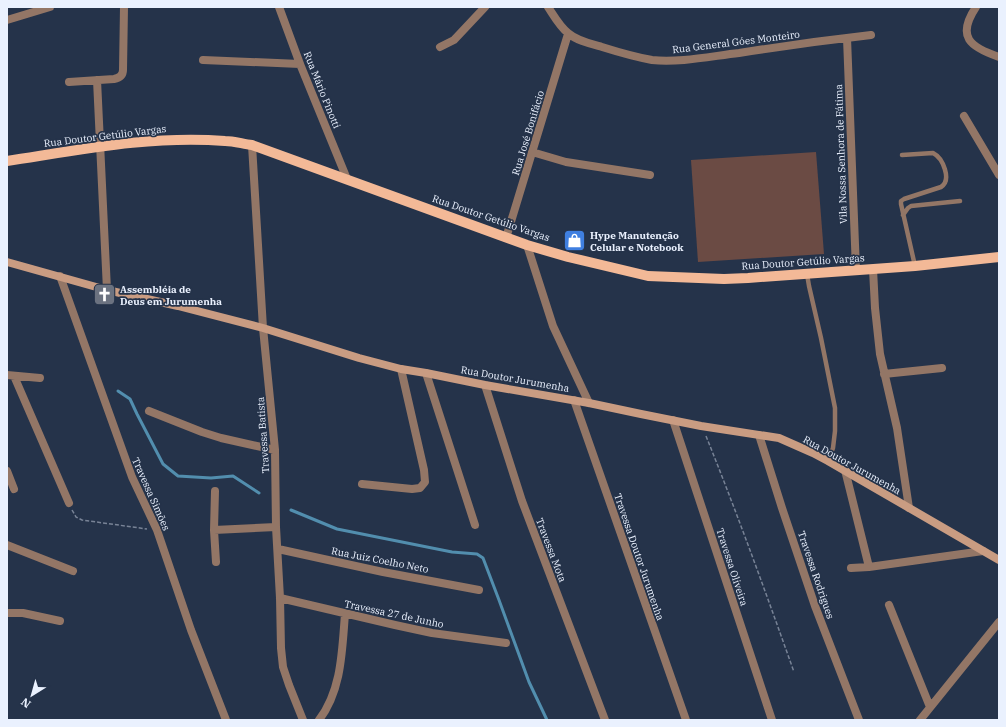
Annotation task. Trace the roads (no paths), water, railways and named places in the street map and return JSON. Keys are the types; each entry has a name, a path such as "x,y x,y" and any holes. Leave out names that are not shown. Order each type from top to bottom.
{"main road":[{"name":"Rua Doutor Getúlio Vargas","path":"7,161 151,141 226,141 252,145 527,245 568,257 648,276 724,279 915,266 999,257"},
{"name":"Rua Doutor Jurumenha","path":"7,262 107,290 178,306 263,328 359,358 401,369 574,400 702,426 779,438 813,453 845,470 999,560"}],"street":[{"path":"7,20 50,7"},
{"path":"69,82 119,78 123,72 124,7"},
{"name":"Rua Mário Pinotti","path":"279,7 300,64 347,179"},
{"path":"440,47 454,40 485,7"},
{"name":"Rua General Góes Monteiro","path":"548,7 568,34 592,44 632,56 652,60 670,61 701,58 871,35"},
{"path":"976,7 967,23 966,32 968,39 976,47 999,57"},
{"name":"Rua José Bonifácio","path":"506,238 568,34"},
{"name":"Vila Nossa Senhora de Fátima","path":"847,38 856,270"},
{"path":"203,60 300,64"},
{"path":"97,80 107,290"},
{"path":"964,116 999,174"},
{"name":"Travessa Batista","path":"252,145 263,328 276,450 276,527 281,648 283,667 288,685 303,720"},
{"path":"532,152 566,162 650,176"},
{"path":"527,245 553,326 589,403"},
{"path":"872,269 880,354 897,428 909,508"},
{"name":"Travessa Simões","path":"60,276 132,478 157,530 191,630 226,720"},
{"path":"884,374 942,368"},
{"path":"362,484 412,489 420,488 426,482 401,369"},
{"path":"426,373 475,526"},
{"path":"11,375 40,378"},
{"path":"11,375 69,503"},
{"name":"Travessa Mota","path":"485,385 522,501 605,720"},
{"name":"Travessa Doutor Jurumenha","path":"574,400 686,720"},
{"path":"148,411 221,438 276,450"},
{"name":"Travessa Oliveira","path":"673,420 772,720"},
{"name":"Travessa Rodrigues","path":"759,435 784,516 815,606 859,720"},
{"path":"845,470 869,567"},
{"path":"7,471 14,489"},
{"path":"215,491 214,530 216,562"},
{"path":"214,530 276,527"},
{"path":"7,545 73,571"},
{"name":"Rua Juiz Coelho Neto","path":"278,549 383,572 479,590"},
{"path":"851,568 869,567 983,551"},
{"name":"Travessa 27 de Junho","path":"280,598 432,633 506,643"},
{"path":"889,604 930,707"},
{"path":"7,613 23,613 60,620"},
{"path":"319,720 330,702 336,687 340,668 345,614"},
{"path":"920,720 999,622"}],"lane":[{"path":"902,155 933,153 940,158 946,176 944,185 904,198 901,201 900,204 915,266"},
{"path":"903,215 911,206 960,201"},
{"path":"808,274 809,286 835,408 836,431 833,448 828,461"}],"waterway":[{"path":"118,391 130,399 163,464 178,476 211,478 233,476 259,493"},
{"path":"291,510 337,529 452,552 477,554 483,558 529,682 547,720"}],"place":[{"name":"Hype Manutenção Celular e Notebook","path":"574,241"},
{"name":"Assembléia de Deus em Jurumenha","path":"104,295"}]}
